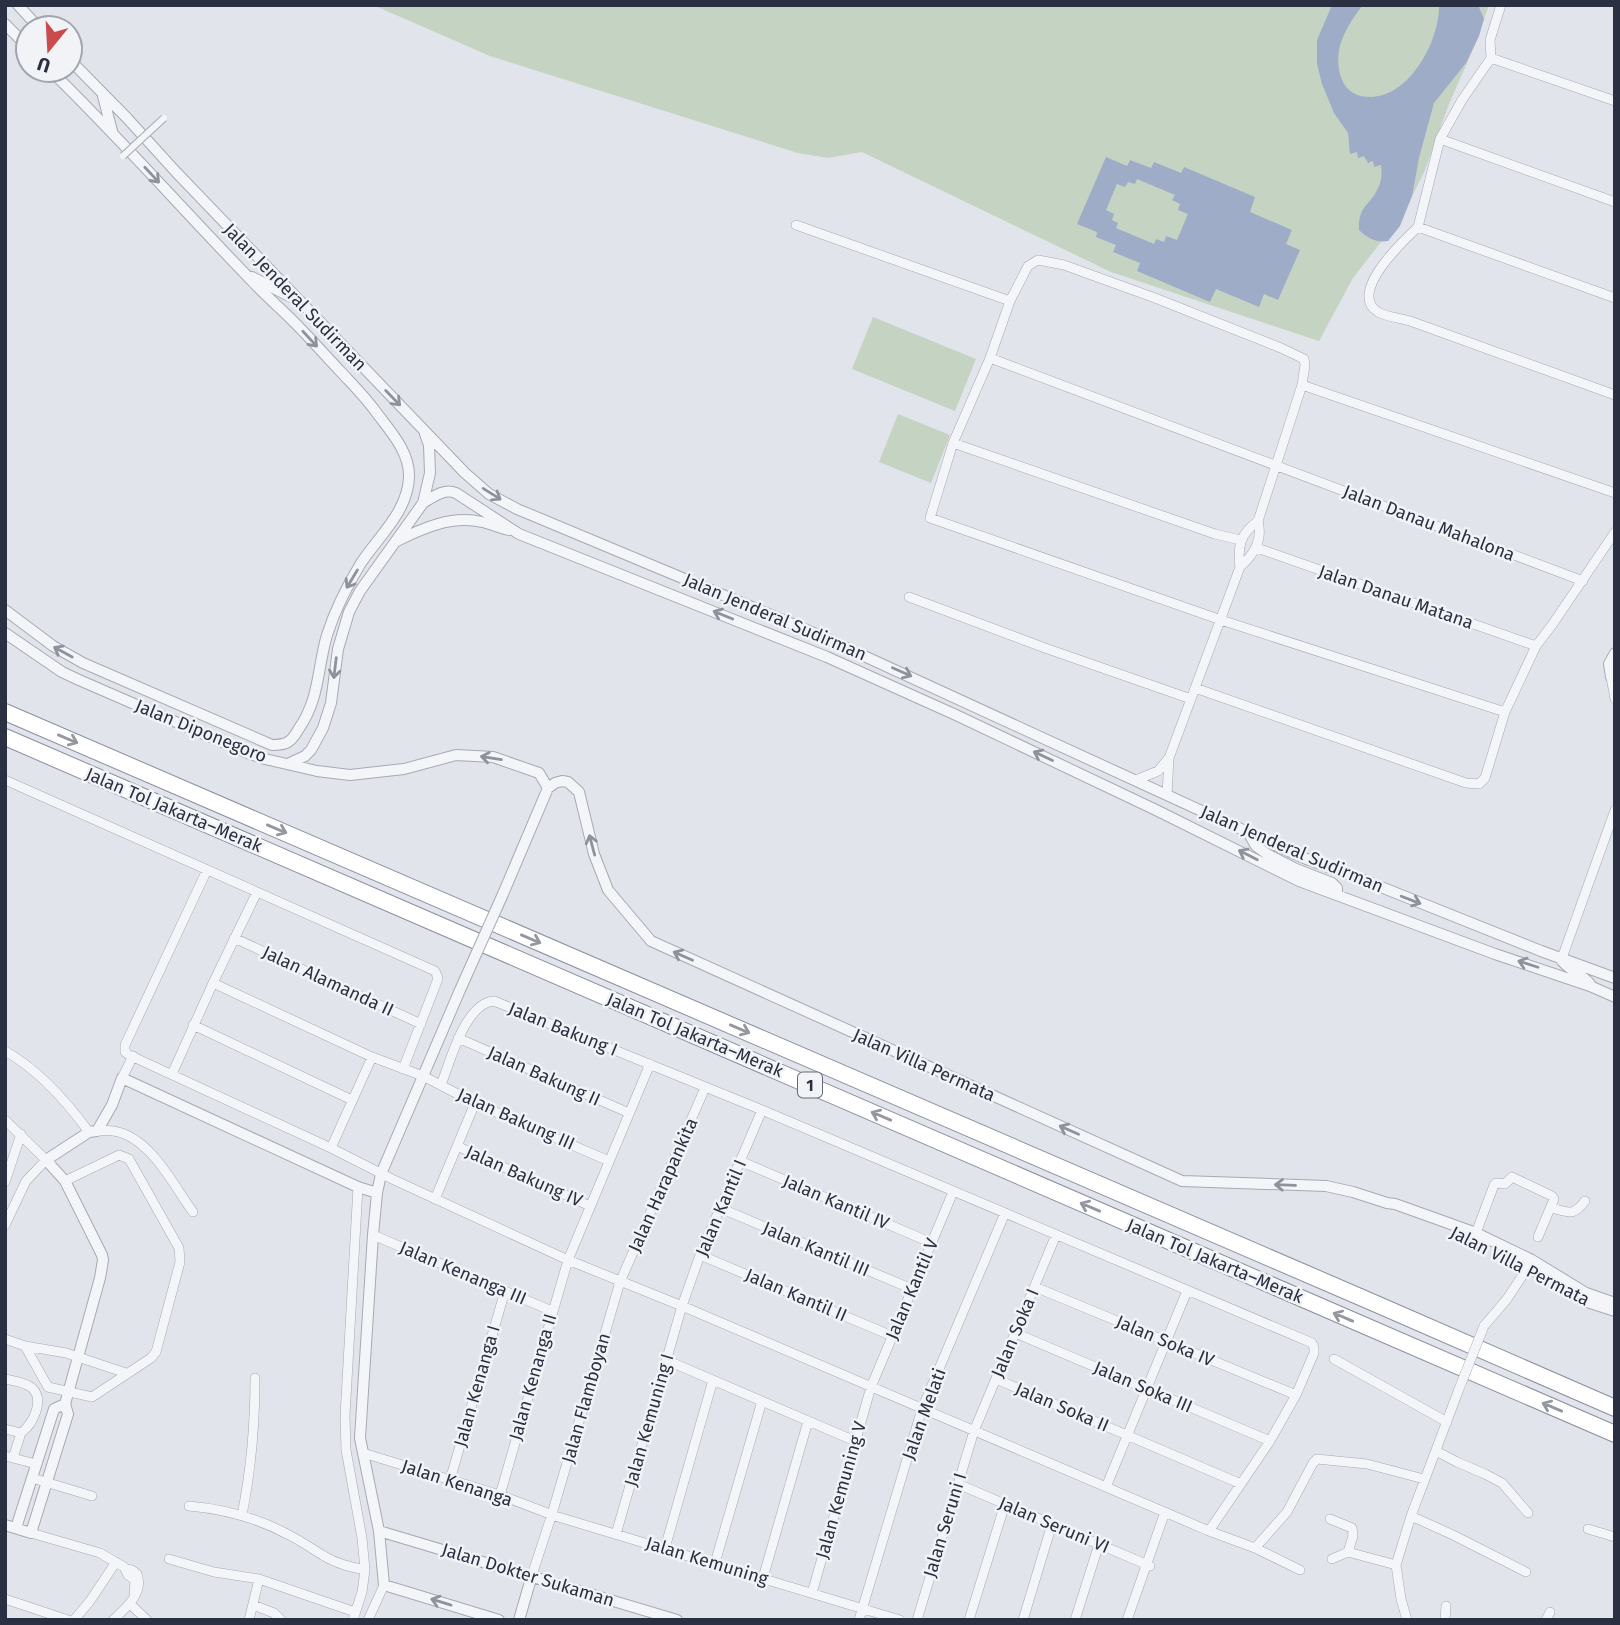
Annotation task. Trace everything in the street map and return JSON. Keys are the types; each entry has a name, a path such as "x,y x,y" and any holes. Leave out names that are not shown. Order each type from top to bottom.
{"highway":[{"name":"Jalan Tol Jakarta–Merak","path":"5,712 1615,1408"},
{"name":"Jalan Tol Jakarta–Merak","path":"5,737 1615,1434"}],"street":[{"path":"1502,5 1490,40 1491,58 1462,100 1440,139 1418,227 1392,252 1375,276 1369,299 1380,313 1410,321 1615,395"},
{"path":"1491,58 1615,101"},
{"name":"Jalan Jenderal Sudirman","path":"84,74 424,431 489,494 517,509 814,633 1304,858 1615,978"},
{"name":"Jalan Jenderal Sudirman","path":"64,84 112,131 375,410 406,454 410,476 403,503 391,523"},
{"path":"103,93 112,131"},
{"path":"123,156 164,118"},
{"path":"1440,139 1615,202"},
{"path":"796,225 1010,301"},
{"path":"1418,227 1615,298"},
{"path":"1167,795 1169,758 1221,620 1240,567 1257,548 1261,532 1258,521 1302,385 1305,362 1300,356 1155,298 1065,265 1038,260 1028,266 1010,301 990,358 953,443 930,518 1221,620 1505,712"},
{"path":"244,272 301,303"},
{"name":"Jalan Danau Mahalona","path":"990,358 1583,581"},
{"path":"1302,385 1615,493"},
{"name":"Jalan Diponegoro","path":"5,633 79,680 244,752 288,764 305,756 323,728 331,703 338,649 349,612 360,591 423,503 430,473 429,445 424,431"},
{"path":"953,443 1215,534 1240,540"},
{"path":"423,503 451,491 454,479 465,473"},
{"name":"Jalan Jenderal Sudirman","path":"451,491 474,503 519,534 827,657 1145,804 1298,881 1615,997"},
{"path":"394,542 422,529 454,520 480,522 519,534"},
{"path":"1240,567 1240,540 1258,521"},
{"name":"Jalan Diponegoro","path":"5,610 53,646 83,663 272,745 283,744 291,741 314,701 324,646 344,592 391,523"},
{"path":"1195,688 1474,785 1479,784 1485,778 1505,712 1536,646 1615,531"},
{"name":"Jalan Danau Matana","path":"1257,548 1536,646"},
{"path":"909,597 1191,699"},
{"path":"1615,653 1609,664 1615,699"},
{"path":"288,764 350,775 404,769 456,755 493,757 562,781"},
{"path":"1136,780 1158,771 1169,758"},
{"path":"539,773 548,788"},
{"path":"5,780 435,971 438,978 403,1069"},
{"path":"368,1620 384,1585 379,1531 360,1438 373,1235 381,1174 548,788 562,781"},
{"name":"Jalan Villa Permata","path":"562,781 568,782 579,792 594,854 608,890 651,941 1182,1181 1326,1186 1353,1192 1475,1236 1586,1293 1615,1303"},
{"path":"1590,986 1586,979 1568,967 1562,958 1615,810"},
{"path":"1248,832 1256,846 1267,854 1332,883 1338,888 1337,895"},
{"path":"207,870 125,1045 125,1052 568,1260 1166,1513 1255,1548 1300,1570"},
{"path":"172,1074 257,892"},
{"name":"Jalan Alamanda II","path":"234,938 421,1024"},
{"name":"Jalan Bakung III","path":"213,983 372,1057 423,1076 475,1103 609,1161"},
{"name":"Jalan Bakung I","path":"441,1085 458,1038 472,1015 485,1003 494,1001 762,1110 1312,1343 1314,1353 1296,1395"},
{"path":"193,1025 352,1100"},
{"name":"Jalan Bakung II","path":"458,1038 629,1113"},
{"path":"5,1051 26,1065 96,1129 126,1134 150,1151 193,1212"},
{"path":"5,1225 26,1181 46,1160 96,1129 108,1112 133,1056"},
{"path":"331,1148 372,1057"},
{"path":"568,1260 650,1064"},
{"path":"122,1078 377,1193"},
{"name":"Jalan Harapankita","path":"620,1282 705,1088"},
{"path":"435,1199 475,1103"},
{"name":"Jalan Kantil I","path":"682,1306 700,1255 762,1110"},
{"path":"5,1120 65,1181 103,1260 65,1404 68,1413 31,1533"},
{"path":"5,1182 21,1134"},
{"name":"Jalan Bakung IV","path":"457,1146 590,1206"},
{"path":"25,1346 48,1387 92,1396 151,1358 156,1352 180,1262 179,1248 129,1159 119,1154 65,1181"},
{"name":"Jalan Kantil IV","path":"740,1161 932,1242"},
{"path":"1475,1236 1494,1185 1504,1184 1510,1177 1554,1199 1538,1237"},
{"path":"169,1559 214,1572 259,1579 354,1616 365,1583 365,1570 346,1450 345,1416 358,1186"},
{"name":"Jalan Kantil V","path":"871,1387 953,1192"},
{"path":"1551,1208 1573,1213 1577,1212 1585,1201"},
{"name":"Jalan Kantil III","path":"720,1208 912,1289"},
{"name":"Jalan Melati","path":"859,1620 922,1409 1005,1213"},
{"name":"Jalan Kenanga III","path":"373,1235 552,1311"},
{"name":"Jalan Soka I","path":"974,1431 1056,1236"},
{"name":"Jalan Kantil II","path":"700,1255 892,1336"},
{"name":"Jalan Kenanga II","path":"499,1495 568,1260"},
{"path":"1406,1620 1396,1565 1410,1516 1484,1326 1507,1299 1530,1263"},
{"name":"Jalan Villa Permata","path":"1530,1263 1584,1301 1615,1311"},
{"name":"Jalan Flamboyan","path":"532,1576 620,1282"},
{"name":"Jalan Soka IV","path":"1035,1287 1296,1395"},
{"name":"Jalan Kenanga I","path":"450,1480 505,1291"},
{"name":"Jalan Soka II","path":"1106,1487 1187,1291"},
{"name":"Jalan Kemuning I","path":"617,1534 682,1306"},
{"name":"Jalan Soka III","path":"1015,1333 1270,1441"},
{"path":"5,1339 25,1346 66,1353 127,1373"},
{"path":"1334,1359 1447,1422"},
{"path":"666,1360 855,1441"},
{"path":"242,1516 255,1422 255,1378"},
{"path":"5,1379 26,1385 34,1390 37,1396 38,1403 33,1419 21,1433 9,1457 36,1464"},
{"name":"Jalan Soka II","path":"996,1379 1241,1484"},
{"path":"665,1548 713,1380"},
{"name":"Jalan Kemuning V","path":"811,1593 871,1387"},
{"path":"1209,1531 1270,1441 1296,1395"},
{"path":"715,1563 762,1401"},
{"path":"65,1404 54,1409 32,1478 10,1527 100,1553 135,1571 139,1584 132,1600 113,1620"},
{"path":"763,1578 808,1421"},
{"path":"5,1429 21,1433"},
{"name":"Jalan Seruni I","path":"917,1620 974,1431"},
{"path":"45,1436 60,1441"},
{"path":"1436,1451 1502,1483 1528,1513"},
{"name":"Jalan Kenanga","path":"363,1453 552,1514"},
{"path":"1255,1548 1287,1512 1317,1459 1367,1464 1424,1479"},
{"path":"32,1478 92,1496"},
{"name":"Jalan Seruni VI","path":"958,1484 1148,1565"},
{"path":"969,1620 1005,1504"},
{"path":"189,1506 257,1520 288,1534 340,1564 365,1570"},
{"path":"1129,1620 1166,1513"},
{"name":"Jalan Kemuning","path":"552,1514 900,1620"},
{"path":"1410,1516 1526,1572"},
{"path":"1331,1518 1352,1528 1353,1536 1348,1552"},
{"path":"1023,1620 1052,1524"},
{"path":"1588,1529 1615,1537"},
{"name":"Jalan Dokter Sukaman","path":"379,1531 677,1620"},
{"path":"1075,1620 1099,1544"},
{"path":"1332,1559 1348,1552 1396,1565"},
{"path":"74,1620 110,1574 121,1566"},
{"path":"519,1620 532,1576"},
{"path":"249,1620 259,1579"},
{"path":"384,1585 499,1620"},
{"path":"5,1599 68,1620"},
{"path":"132,1600 146,1620"},
{"path":"253,1605 281,1620"},
{"path":"1446,1606 1446,1620"}],"green space":[{"path":"373,5 1489,5 1425,170 1405,211 1353,278 1319,341 1111,272 862,152 828,158 798,153 490,56"},
{"path":"873,317 976,359 955,411 852,369"},
{"path":"898,414 950,435 931,483 879,462"}],"water":[{"path":"1332,5 1363,5 1343,37 1338,58 1343,82 1353,93 1361,96 1377,97 1392,91 1405,82 1417,68 1433,37 1439,5 1478,5 1484,19 1466,63 1434,103 1412,196 1400,226 1388,241 1372,239 1359,230 1362,210 1380,183 1381,165 1374,167 1373,161 1368,163 1364,156 1358,158 1357,152 1350,154 1348,133 1334,113 1317,64 1317,40"},
{"path":"1106,157 1127,166 1130,160 1151,168 1154,162 1181,173 1184,167 1255,197 1250,212 1292,230 1286,244 1300,250 1278,300 1264,294 1259,307 1216,289 1210,302 1137,271 1140,263 1113,252 1116,245 1096,237 1097,232 1077,224","holes":["1137,179 1175,195 1172,200 1180,204 1178,210 1188,214 1177,240 1166,236 1164,242 1156,239 1154,244 1116,228 1118,223 1112,220 1114,214 1106,210 1117,184 1125,187 1128,182 1135,184"]}]}
